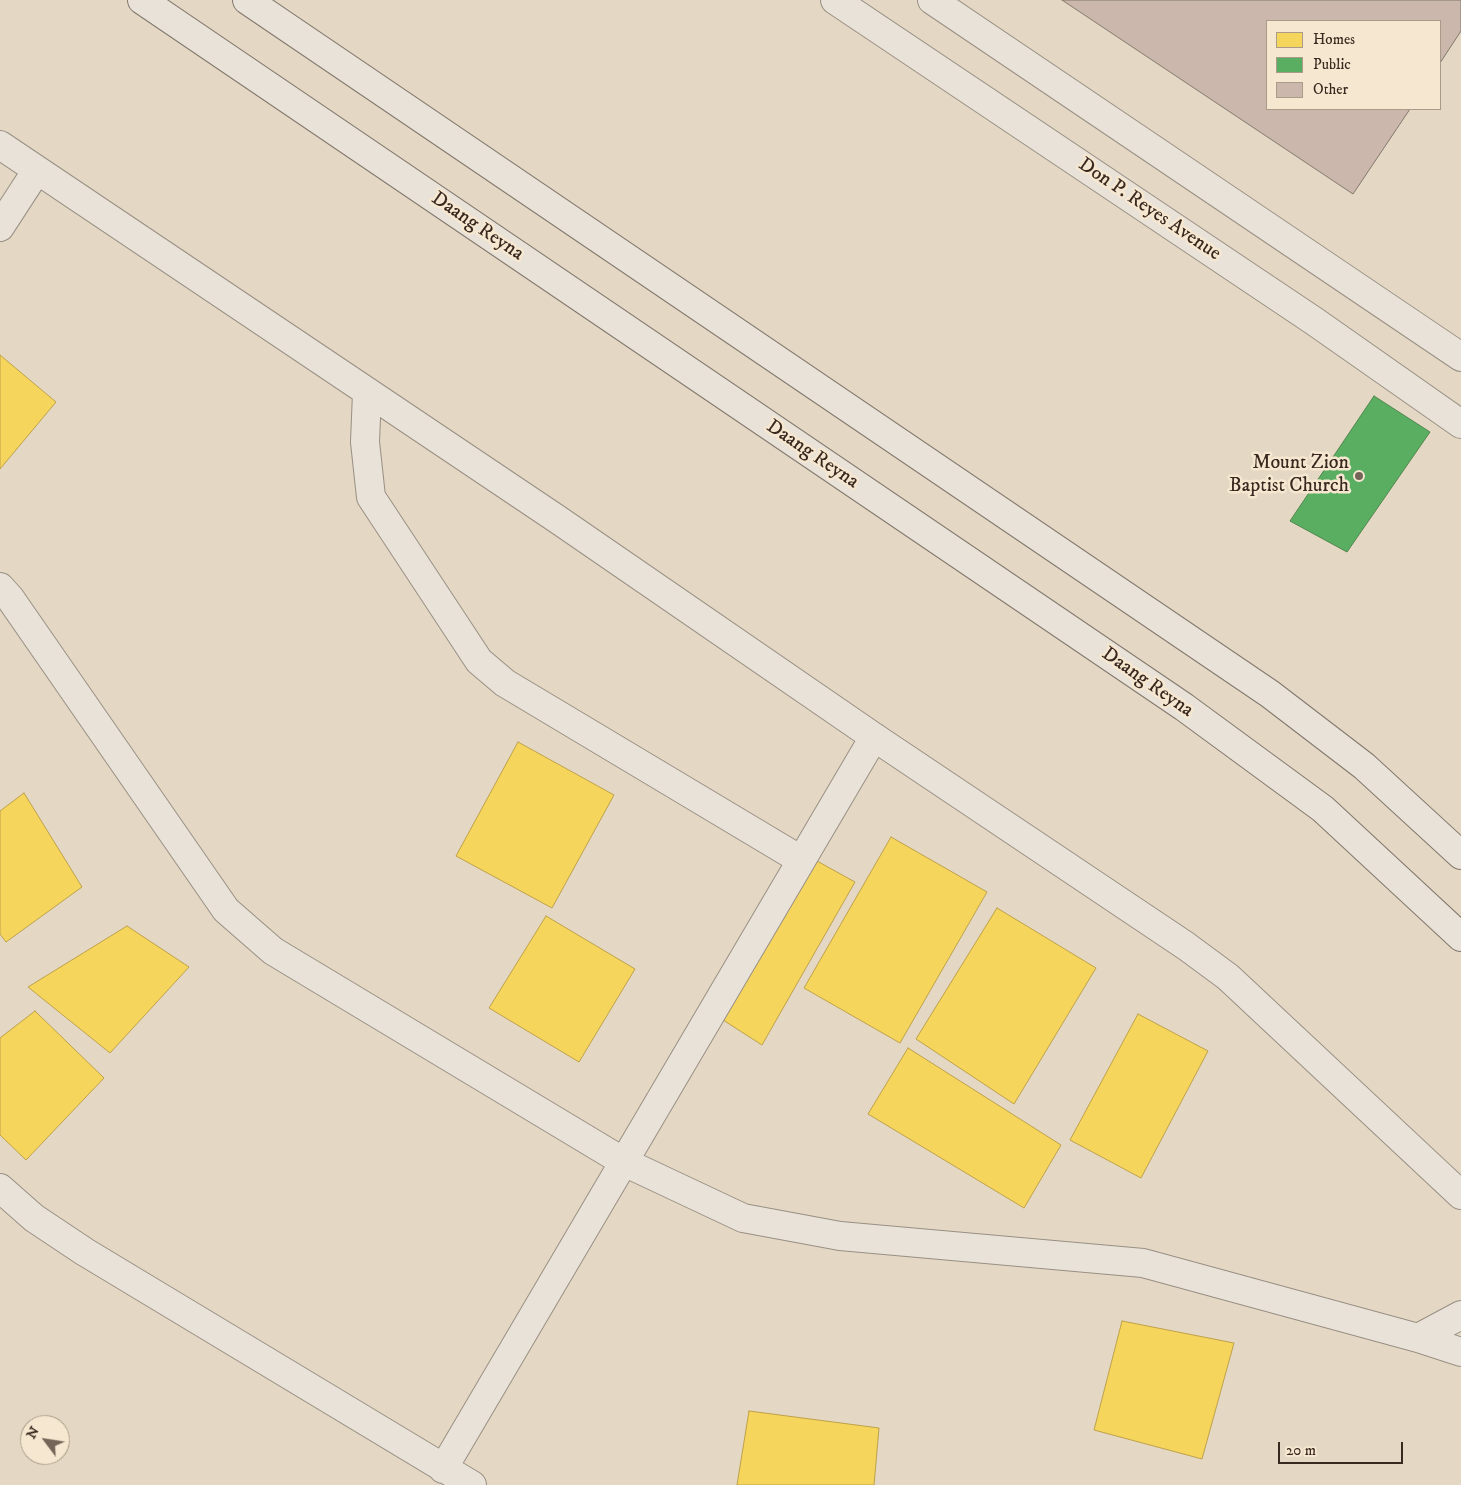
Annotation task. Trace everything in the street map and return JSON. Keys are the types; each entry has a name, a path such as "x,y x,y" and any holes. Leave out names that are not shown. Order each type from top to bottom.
{"street":[{"name":"Daang Reyna","path":"142,0 1184,707 1323,809 1461,937"},
{"path":"247,0 1270,694 1364,766 1461,855"},
{"name":"Don P. Reyes Avenue","path":"835,0 1314,321 1461,424"},
{"path":"932,0 1461,356"},
{"path":"0,145 557,519 874,737 1186,946 1228,977 1461,1195"},
{"path":"0,227 37,170"},
{"path":"367,393 365,442 371,497 479,661 504,684 801,860"},
{"path":"0,587 10,598 226,910 272,952 624,1162 743,1218 840,1236 1143,1263 1418,1338 1461,1352"},
{"path":"443,1469 874,737"},
{"path":"0,1188 34,1218 85,1252 472,1485"},
{"path":"1418,1338 1461,1315"}],"building: Homes":[{"path":"0,355 56,402 0,469"},
{"path":"518,742 614,795 552,908 456,856"},
{"path":"24,793 82,887 6,942 0,934 0,811"},
{"path":"891,837 987,892 900,1043 804,988"},
{"path":"817,861 855,882 762,1045 723,1020"},
{"path":"997,908 1096,968 1014,1104 916,1039"},
{"path":"546,916 635,969 579,1062 489,1008"},
{"path":"127,926 189,967 110,1053 28,987"},
{"path":"35,1011 104,1078 26,1160 0,1135 0,1038"},
{"path":"1138,1014 1208,1051 1141,1178 1070,1140"},
{"path":"908,1048 1061,1145 1024,1208 868,1114"},
{"path":"1122,1321 1234,1343 1202,1459 1094,1430"},
{"path":"749,1411 879,1428 874,1485 737,1485"}],"building: Public":[{"name":"Mount Zion Baptist Church","path":"1374,396 1430,432 1347,552 1290,521"}],"building: Other":[{"path":"1062,0 1461,0 1461,31 1441,61 1441,20 1266,20 1266,110 1409,110 1353,194"}],"place":[{"name":"Mount Zion Baptist Church","path":"1359,476"}]}
